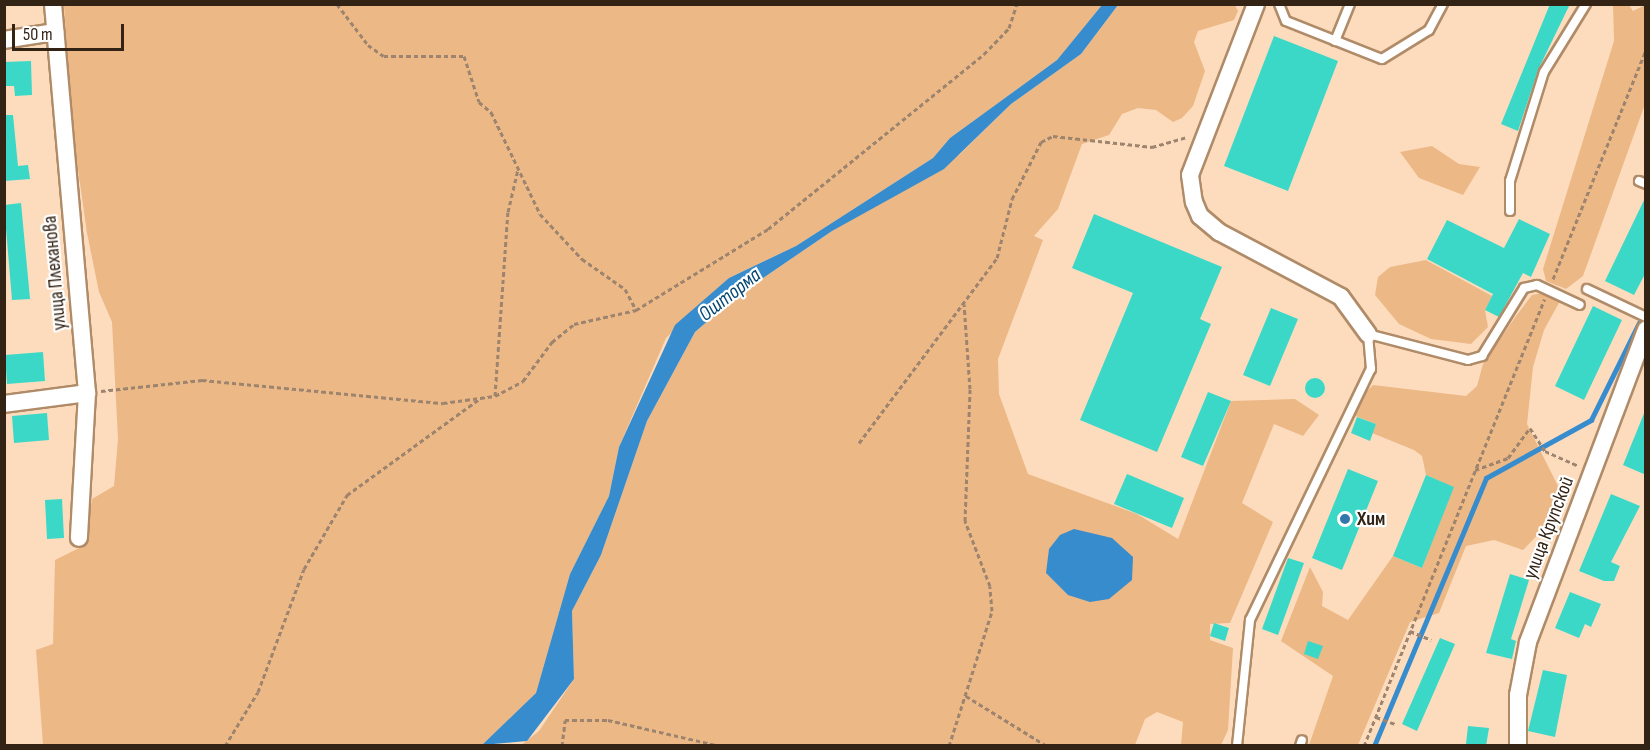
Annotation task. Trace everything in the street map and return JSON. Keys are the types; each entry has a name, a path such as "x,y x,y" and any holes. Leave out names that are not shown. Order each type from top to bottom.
{"street":[{"name":"улица Плеханова","path":"53,4 87,393 79,538"},
{"path":"1256,4 1190,175 1200,216 1219,232 1341,297 1368,334"},
{"path":"4,40 55,32"},
{"name":"улица Крупской","path":"1518,746 1518,695 1528,642 1646,330"},
{"path":"4,404 87,393"}],"lane":[{"path":"1279,4 1286,21 1382,59 1428,30 1443,4"},
{"path":"1335,41 1350,4"},
{"path":"1510,211 1510,181 1545,72 1586,4"},
{"path":"1237,746 1250,620 1371,369 1368,334 1468,360 1482,356 1524,288 1548,290 1580,306"},
{"path":"1587,289 1646,317"}],"path":[{"path":"337,4 368,45 384,56 464,56 479,102 491,112 540,214 582,259 625,289 636,310"},
{"path":"87,393 202,380 327,396 443,403 495,396 523,381 552,342 574,324 636,310 768,229 984,54 1009,28 1017,4"},
{"path":"1364,746 1646,50"},
{"path":"859,443 997,258 1012,199 1041,142 1053,136 1152,147 1208,128"},
{"path":"495,396 508,212 519,167"},
{"path":"949,746 992,611 990,586 965,521 970,389 964,304"},
{"path":"225,746 258,692 304,569 347,495 479,399"},
{"path":"1475,470 1508,458 1530,428 1545,451 1592,472"},
{"path":"1410,631 1431,640"},
{"path":"966,696 1047,746"},
{"path":"1376,717 1395,724"},
{"path":"562,746 565,720 608,720 721,746"}],"shaded area":[{"path":"64,5 1102,5 1057,60 950,138 933,158 796,246 729,278 666,338 619,447 609,496 570,574 536,693 482,745 43,745 36,650 53,644 55,560 85,545 92,499 114,486 118,439 112,322 99,292 87,233 72,127"},
{"path":"1118,5 1235,5 1238,11 1234,20 1198,31 1194,42 1205,71 1193,106 1182,118 1173,122 1156,110 1138,108 1122,114 1109,135 1082,144 1058,209 1034,236 1043,240 998,359 999,394 1028,474 1137,514 1178,539 1231,401 1295,399 1319,415 1303,436 1274,424 1242,503 1273,522 1230,623 1210,624 1210,640 1233,648 1228,730 1221,745 1181,745 1183,722 1157,712 1145,719 1135,745 520,746 539,731 574,679 572,611 601,555 647,421 695,332 738,295 832,231 960,154 1011,104 1081,54"},
{"path":"1613,5 1629,5 1633,11 1645,5 1645,104 1583,276 1566,289 1546,281 1543,269 1614,41"},
{"path":"1432,146 1459,164 1480,167 1463,195 1419,178 1400,152"},
{"path":"1426,260 1492,296 1485,310 1488,327 1471,344 1431,339 1399,324 1375,295 1378,277 1390,267"},
{"path":"1543,293 1560,301 1544,330 1533,367 1527,424 1561,492 1554,518 1523,550 1494,540 1466,546 1439,613 1410,622 1358,745 1309,745 1333,676 1281,641 1310,567 1323,592 1322,606 1348,620 1393,556 1422,568 1453,487 1426,475 1422,456 1414,450 1372,433 1376,424 1353,415 1361,397 1373,385 1466,396 1477,386 1483,364 1516,316 1532,295"}],"water":[{"name":"Ошторма","path":"1102,5 1118,5 1081,54 1011,104 944,169 832,231 738,295 695,332 647,421 601,555 572,611 574,679 527,741 482,745 536,693 570,574 609,496 619,447 675,325 729,278 796,246 933,158 950,138 1057,60"},
{"path":"1074,529 1112,538 1133,557 1132,580 1109,599 1090,602 1068,595 1046,573 1049,549 1060,535"}],"building":[{"path":"1550,4 1570,4 1538,70 1518,131 1501,124"},
{"path":"1274,36 1338,61 1288,191 1224,166"},
{"path":"31,61 32,95 15,96 14,86 4,86 4,62"},
{"path":"4,115 13,115 18,166 28,165 30,179 4,181"},
{"path":"1646,196 1646,272 1634,295 1605,281"},
{"path":"21,203 30,299 12,300 4,205"},
{"path":"1094,214 1222,267 1200,319 1211,324 1157,452 1080,420 1133,293 1072,268"},
{"path":"1519,219 1550,234 1531,277 1523,273 1499,317 1485,310 1493,294 1427,259 1447,220 1504,248"},
{"path":"1593,306 1622,320 1584,400 1555,386"},
{"path":"1271,308 1298,319 1270,386 1243,375"},
{"path":"43,352 45,381 7,384 5,355"},
{"path":"1315,378 1322,381 1325,388 1322,395 1315,398 1308,395 1305,388 1308,381"},
{"path":"1208,392 1231,401 1203,466 1181,457"},
{"path":"1646,411 1646,475 1623,465"},
{"path":"47,413 49,440 14,443 12,416"},
{"path":"1357,417 1376,424 1370,441 1351,433"},
{"name":"Хим","path":"1348,469 1378,481 1342,570 1312,558"},
{"path":"1127,474 1184,498 1172,528 1114,504"},
{"path":"1426,475 1454,487 1422,568 1393,556"},
{"path":"1611,494 1640,506 1611,562 1620,566 1614,581 1604,581 1579,571"},
{"path":"62,499 64,538 47,539 45,500"},
{"path":"1288,558 1304,563 1278,635 1262,629"},
{"path":"1510,574 1529,580 1511,639 1516,641 1512,659 1486,653"},
{"path":"1570,592 1601,604 1591,627 1585,624 1579,638 1555,628"},
{"path":"1214,623 1229,628 1225,641 1210,636"},
{"path":"1440,638 1455,644 1417,731 1402,724"},
{"path":"1308,641 1323,646 1318,659 1304,654"},
{"path":"1543,670 1567,675 1555,737 1528,731"},
{"path":"1468,726 1489,728 1486,746 1466,744"}],"waterway":[{"path":"1374,746 1486,478 1591,420 1639,323"}],"place":[{"name":"Хим","path":"1345,519"}]}
